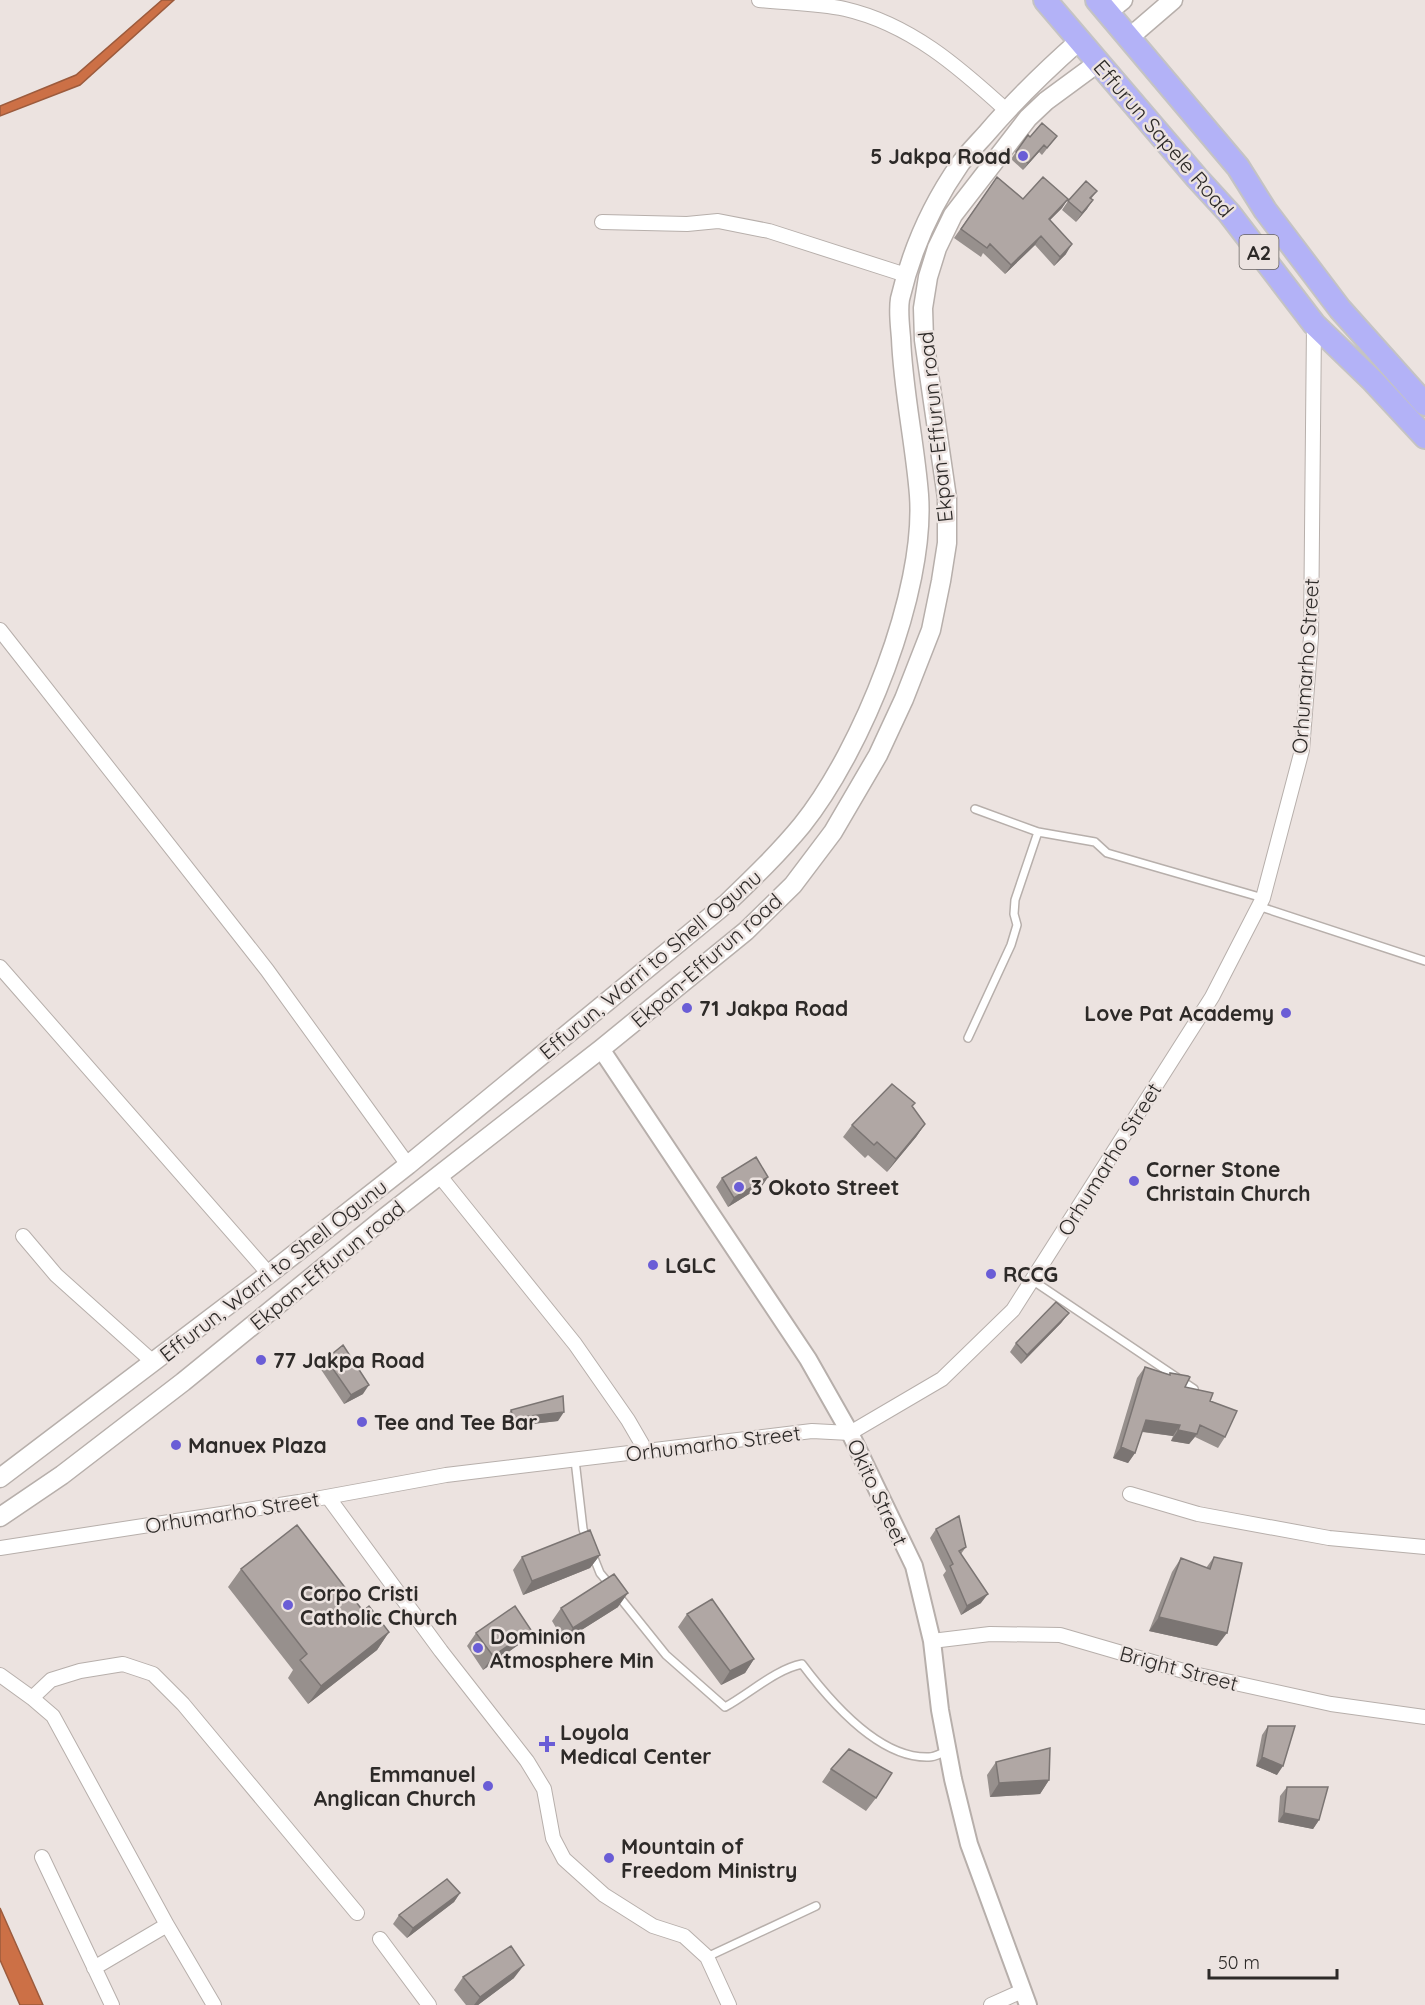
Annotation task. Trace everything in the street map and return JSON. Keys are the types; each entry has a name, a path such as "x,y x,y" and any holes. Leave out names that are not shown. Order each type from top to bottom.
{"highway":[{"name":"Effurun Sapele Road","path":"1045,0 1229,213 1314,324 1425,437"},
{"name":"Effurun Sapele Road","path":"1109,4 1130,37 1238,167 1265,210 1323,287 1425,404"}],"main road":[{"path":"1130,37 1173,0"},
{"name":"Effurun, Warri to Shell Ogunu","path":"0,1478 408,1165 727,903 767,866 803,824 836,777 880,684 911,584 919,540 919,496 902,353 899,303 906,274 927,221 960,164 1006,110 1080,40"},
{"name":"Ekpan-Effurun road","path":"0,1517 62,1475 173,1390 439,1175 601,1049 746,931 793,885 833,832 878,755 931,630 941,581 947,521 947,498 924,340 923,308 928,277 938,248 953,215 1028,118 1046,101 1099,62"},
{"path":"727,903 746,931"}],"street":[{"path":"759,0 845,9 882,21 923,42 955,64 1006,110"},
{"path":"602,222 687,224 718,221 770,231 906,274"},
{"name":"Orhumarho Street","path":"0,1548 328,1497 446,1475 812,1431 850,1433 942,1379 1013,1310 1212,997 1260,902 1302,750 1311,638 1314,324"},
{"path":"0,630 267,970 408,1165"},
{"path":"0,967 268,1274"},
{"name":"Okito Street","path":"601,1049 808,1359 850,1433 914,1566 932,1641 940,1710 969,1844 1025,1998"},
{"path":"439,1175 575,1344 628,1420 646,1451"},
{"path":"23,1236 56,1275 153,1362"},
{"path":"1130,1494 1198,1514 1329,1538 1425,1547"},
{"path":"328,1497 441,1651 527,1761 544,1789 553,1838 564,1859 604,1895 653,1926 684,1936 707,1957 729,2005"},
{"name":"Bright Street","path":"932,1641 990,1634 1060,1635 1194,1674 1331,1704 1425,1717"},
{"path":"32,1698 51,1680 80,1671 123,1664 153,1674 183,1704 357,1913"},
{"path":"0,1675 53,1716 167,1925 214,2005"},
{"path":"42,1857 112,2005"},
{"path":"94,1968 167,1925"},
{"path":"380,1939 429,2005"},
{"path":"991,2005 1025,1998"}],"lane":[{"path":"975,809 1038,832 1095,842 1107,853 1260,902 1425,961"},
{"path":"968,1038 1011,945 1017,924 1014,914 1015,900 1038,832"},
{"path":"1032,1280 1194,1389"},
{"path":"575,1460 583,1529 600,1573 666,1655 725,1707 790,1666 802,1664 826,1696 867,1733 903,1754 931,1757 948,1751"},
{"path":"707,1957 816,1906"}],"shaded area":[{"path":"162,0 174,0 80,85 0,116 0,106 76,75"},
{"path":"0,1908 43,2005 20,2005 0,1960"}],"building":[{"path":"1042,123 1057,136 1047,148 1044,145 1028,163 1016,152 1028,135 1030,137"},
{"path":"997,177 1023,199 1043,177 1068,199 1049,219 1072,244 1060,257 1041,236 1011,265 990,244 987,248 961,229"},
{"path":"1086,181 1097,191 1090,198 1093,200 1082,213 1068,201"},
{"path":"892,1084 915,1103 912,1106 925,1124 896,1159 877,1142 874,1145 852,1125"},
{"name":"3 Okoto Street","path":"756,1157 768,1177 734,1198 722,1178"},
{"path":"1056,1302 1069,1313 1027,1355 1016,1343"},
{"path":"343,1345 369,1385 351,1395 326,1359"},
{"path":"1145,1367 1170,1375 1170,1373 1188,1376 1190,1377 1185,1387 1213,1393 1210,1401 1237,1411 1225,1437 1200,1425 1197,1434 1178,1430 1180,1425 1146,1420 1135,1453 1121,1447"},
{"path":"563,1396 564,1412 513,1418 511,1410"},
{"path":"959,1516 966,1547 959,1551 988,1594 967,1606 950,1566 953,1564 936,1529"},
{"name":"Corpo Cristi Catholic Church","path":"297,1525 363,1611 369,1606 389,1632 321,1686 300,1660 307,1654 241,1569"},
{"path":"590,1530 600,1555 532,1581 522,1557"},
{"path":"1214,1557 1242,1563 1227,1633 1159,1617 1181,1558 1210,1569"},
{"path":"614,1574 628,1593 573,1628 561,1608"},
{"path":"712,1599 754,1659 730,1671 687,1614"},
{"path":"515,1606 531,1630 493,1656 476,1633"},
{"path":"1268,1726 1295,1726 1283,1766 1262,1757"},
{"path":"1050,1748 1049,1780 999,1783 996,1762"},
{"path":"849,1749 892,1773 876,1798 831,1769"},
{"path":"1287,1787 1328,1787 1319,1820 1284,1813"},
{"path":"447,1879 460,1893 413,1928 399,1915"},
{"path":"511,1946 524,1965 480,1997 463,1977"}],"place":[{"name":"5 Jakpa Road","path":"1023,156"},
{"name":"71 Jakpa Road","path":"687,1008"},
{"name":"Love Pat Academy","path":"1286,1013"},
{"name":"Corner Stone Christain Church","path":"1134,1181"},
{"name":"3 Okoto Street","path":"739,1187"},
{"name":"LGLC","path":"653,1265"},
{"name":"RCCG","path":"991,1274"},
{"name":"77 Jakpa Road","path":"261,1360"},
{"name":"Tee and Tee Bar","path":"362,1422"},
{"name":"Manuex Plaza","path":"176,1445"},
{"name":"Corpo Cristi Catholic Church","path":"288,1605"},
{"name":"Dominion Atmosphere Min","path":"478,1648"},
{"name":"Loyola Medical Center","path":"547,1744"},
{"name":"Emmanuel Anglican Church","path":"488,1786"},
{"name":"Mountain of Freedom Ministry","path":"609,1858"}]}
